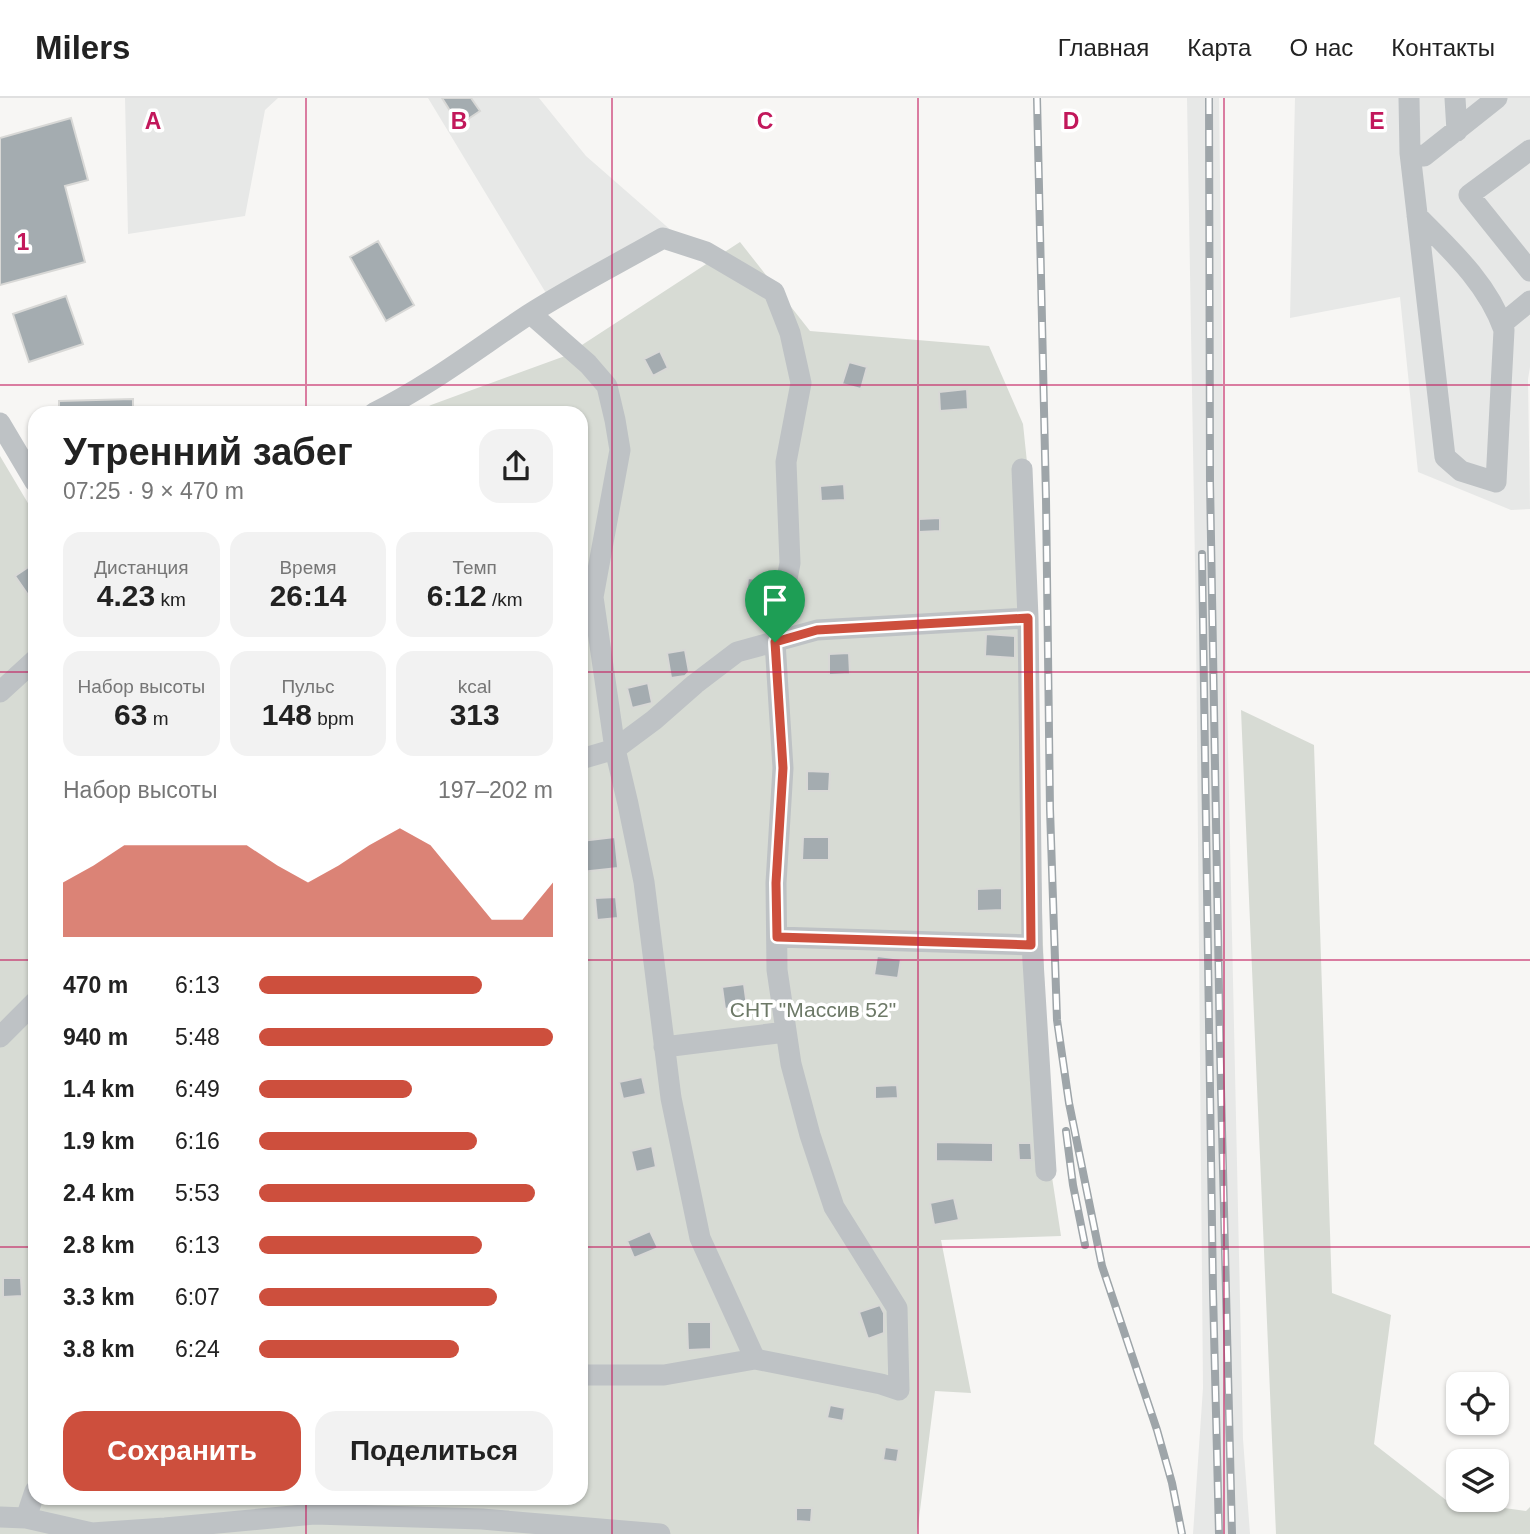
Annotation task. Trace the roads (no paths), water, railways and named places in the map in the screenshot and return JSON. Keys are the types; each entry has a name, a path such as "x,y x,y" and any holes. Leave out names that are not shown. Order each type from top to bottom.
{"lane":[{"path":"1409,98 1410,153 1417,216 1445,457 1461,471 1496,482 1504,330 1498,313 1464,263 1417,216"},
{"path":"1455,98 1457,131"},
{"path":"1410,153 1424,156 1497,98"},
{"path":"1530,150 1469,195 1530,271"},
{"path":"389,406 531,314 663,238 706,252 774,292 790,333 801,383 786,462 790,563 775,642 783,768 776,883 777,970 794,1076 834,1207 897,1308 900,1390 755,1359 664,1375 588,1375"},
{"path":"1502,324 1530,301"},
{"path":"531,314 588,364 607,386 615,420 620,450 593,597 615,749 644,883 671,1098 700,1238 755,1359"},
{"path":"0,423 28,470"},
{"path":"1022,469 1028,618 1031,945 1046,1171"},
{"path":"588,757 615,749 737,652 817,630 1028,618"},
{"path":"0,692 28,666"},
{"path":"777,937 1031,945"},
{"path":"0,1037 28,1009"},
{"path":"664,1046 786,1032"},
{"path":"26,1518 30,1505"},
{"path":"0,1517 26,1518 92,1533 314,1514 482,1519 660,1534"}],"railway":[{"path":"1037,98 1050,809 1057,1020 1069,1103 1102,1266 1157,1430 1172,1483 1182,1534"},
{"path":"1209,98 1210,482 1232,1534"},
{"path":"1202,554 1219,1534"},
{"path":"1066,1131 1085,1245"}],"park label":[{"name":"СНТ \"Массив 52\"","path":"813,1009"}]}
